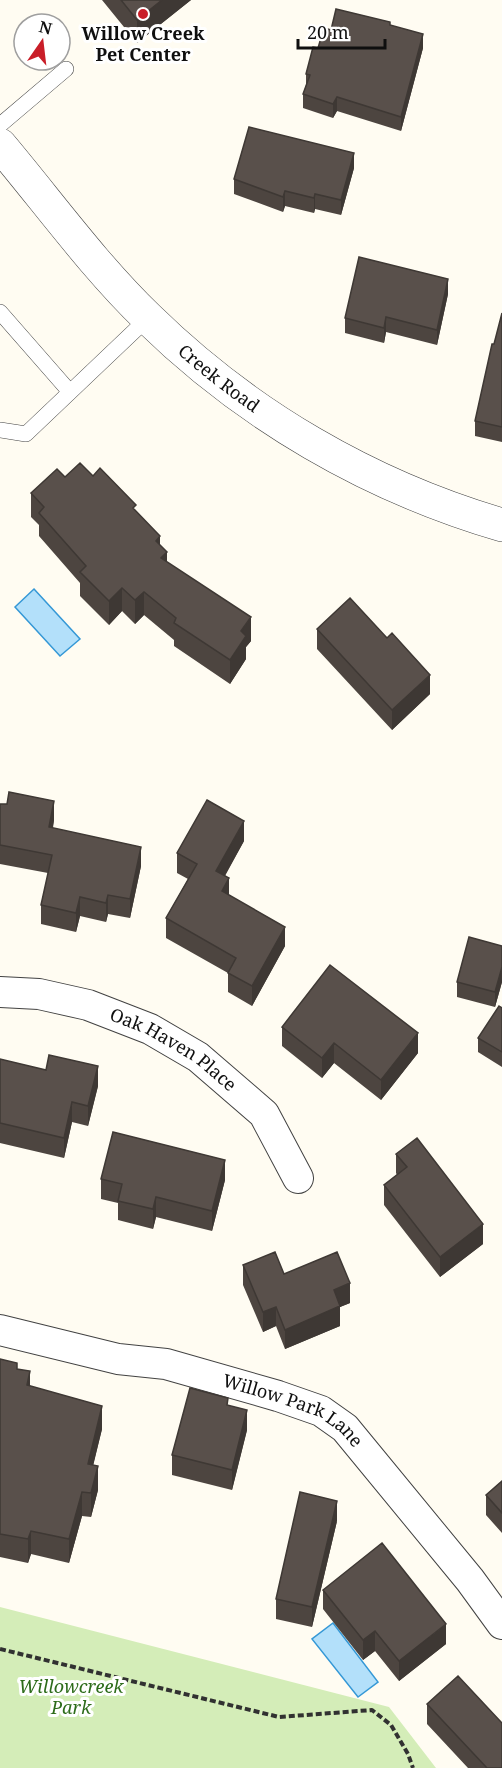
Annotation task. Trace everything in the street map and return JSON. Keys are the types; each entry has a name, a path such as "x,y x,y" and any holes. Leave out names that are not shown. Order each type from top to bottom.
{"street":[{"name":"Creek Road","path":"0,145 113,281 148,318 234,391 286,428 346,463 408,493 502,525"},
{"name":"Oak Haven Place","path":"0,992 39,994 88,1005 150,1029 198,1057 264,1114 298,1178"},
{"name":"Willow Park Lane","path":"0,1330 118,1359 166,1364 278,1396 321,1411 345,1428 470,1580 502,1624"}],"lane":[{"path":"0,125 62,72"},
{"path":"0,312 70,392"},
{"path":"0,430 26,434 148,318"}],"path":[{"path":"0,1649 279,1717 372,1710 391,1725 408,1754 413,1768"}],"green space":[{"name":"Willowcreek Park","path":"0,1607 389,1707 436,1768 0,1768"}],"water":[{"path":"34,589 80,639 60,656 15,607"},
{"path":"333,1623 378,1682 358,1697 312,1639"}],"building":[{"path":"121,0 162,0 137,20"},
{"path":"336,9 390,22 390,25 423,34 401,117 337,97 333,104 303,94 310,75 306,74 313,47 318,48 324,28 331,30"},
{"path":"249,127 354,153 341,200 315,194 314,198 285,191 283,197 234,179"},
{"path":"359,257 448,279 437,330 386,317 384,328 345,318"},
{"path":"502,313 502,427 475,421 492,344 494,344"},
{"path":"80,463 93,476 100,468 136,505 133,508 160,536 156,541 167,552 161,558 251,617 241,631 246,636 230,660 174,623 176,618 144,592 135,600 122,588 109,601 80,572 86,566 39,513 44,507 31,493 57,469 65,477"},
{"path":"350,598 387,638 392,633 430,675 392,710 317,629"},
{"path":"9,792 54,801 49,827 141,847 130,899 108,895 106,903 80,897 76,913 41,905 52,855 0,845 0,804 7,804"},
{"path":"207,800 244,821 216,871 229,878 222,891 285,927 252,986 228,973 236,958 166,918 197,864 177,853"},
{"path":"469,937 502,946 502,967 495,992 457,982"},
{"path":"330,965 418,1033 381,1080 334,1043 322,1058 282,1027"},
{"path":"499,1006 502,1008 502,1052 478,1038"},
{"path":"49,1055 98,1066 88,1106 72,1102 64,1138 0,1123 0,1059 46,1070"},
{"path":"113,1132 225,1160 212,1211 156,1197 153,1209 118,1201 122,1184 101,1179"},
{"path":"417,1138 483,1224 440,1257 384,1185 407,1167 396,1154"},
{"path":"275,1252 284,1274 337,1252 350,1283 334,1290 340,1306 285,1330 276,1307 263,1312 243,1265"},
{"path":"0,1359 17,1363 17,1369 30,1371 27,1385 102,1406 88,1464 98,1466 91,1493 82,1492 69,1539 31,1531 28,1539 0,1534"},
{"path":"190,1388 228,1398 227,1405 247,1410 232,1470 172,1455"},
{"path":"502,1481 502,1513 486,1495"},
{"path":"300,1492 337,1501 312,1607 276,1599"},
{"path":"382,1543 446,1624 399,1661 375,1631 363,1640 323,1590"},
{"path":"458,1676 502,1723 502,1768 487,1768 427,1704"}],"place":[{"name":"Willow Creek Pet Center","path":"143,14"}]}
